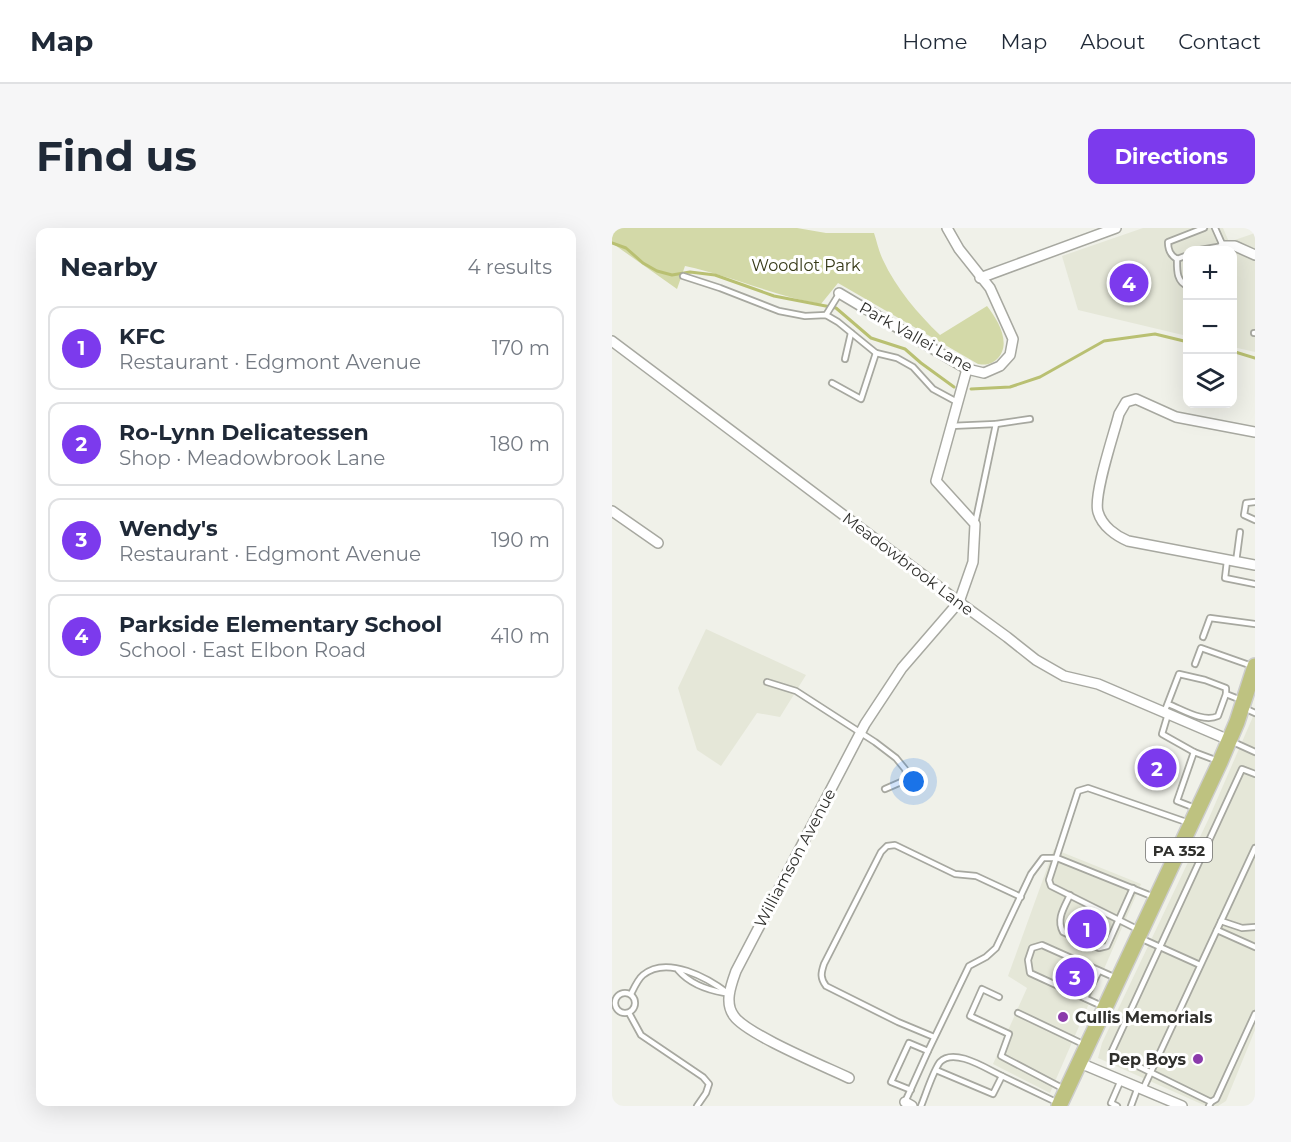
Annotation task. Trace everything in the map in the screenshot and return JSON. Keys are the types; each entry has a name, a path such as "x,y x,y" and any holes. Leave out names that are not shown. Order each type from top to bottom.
{"main road":[{"name":"PA 352","path":"1062,1100 1229,740 1247,707 1255,666"}],"street":[{"path":"947,228 980,278 1116,228"},
{"path":"1237,247 1253,252"},
{"name":"Park Vallei Lane","path":"836,298 967,369 984,373 1000,366 1010,355 1013,339 990,288 980,278"},
{"name":"Meadowbrook Lane","path":"612,341 1036,660 1064,676 1098,684 1167,710 1229,740"},
{"path":"959,602 973,562 975,524 936,481 967,369"},
{"path":"1255,432 1176,417 1136,399 1126,402 1119,414 1098,496 1098,512 1106,525 1117,536 1128,541 1255,565"},
{"path":"612,511 658,543"},
{"name":"Williamson Avenue","path":"729,994 736,971 860,733 902,668 959,602"},
{"path":"729,994 734,1016 754,1032 849,1078"},
{"path":"1080,1063 1182,1106"}],"lane":[{"path":"1177,259 1168,249 1168,242 1204,228"},
{"path":"1215,228 1221,246"},
{"path":"1177,259 1183,257"},
{"path":"1177,259 1178,274 1183,283"},
{"path":"683,276 779,311 826,315 876,353 897,358 913,367 933,389 957,402"},
{"path":"826,315 836,298"},
{"path":"845,359 851,333"},
{"path":"832,383 861,399 876,353"},
{"path":"950,426 996,424 1030,419"},
{"path":"975,524 996,424"},
{"path":"1255,502 1246,503 1244,515 1255,520"},
{"path":"1240,532 1225,578 1255,584"},
{"path":"1203,637 1210,618 1255,624"},
{"path":"1195,664 1201,648 1255,666"},
{"path":"1167,710 1206,719 1213,718 1218,716 1226,688 1179,674 1167,710 1162,734 1194,752 1220,762"},
{"path":"766,682 796,691 896,758 905,769 908,779 885,789"},
{"path":"1226,694 1247,707"},
{"path":"1229,740 1255,752"},
{"path":"1194,752 1177,801 1195,817"},
{"path":"1255,774 1242,769 1111,1053 1210,1104 1216,1099 1255,1014"},
{"path":"1195,817 1088,788 1078,791 1049,880 1051,886 1119,919 1160,947 1200,965"},
{"path":"934,1037 898,1022 826,986 821,979 824,964 881,852 887,846 895,845 955,874 976,876 1021,897"},
{"path":"1131,1106 1151,1073 1255,848"},
{"path":"909,1104 911,1090 934,1037 969,966 986,957 996,948 1032,874 1043,858 1057,858 1156,898"},
{"path":"1070,895 1059,925 1063,933 1099,948 1107,946 1133,888"},
{"path":"1221,921 1242,928 1255,927"},
{"path":"1217,930 1255,947"},
{"path":"1105,1008 1030,973 1028,960 1032,948 1042,945 1119,979"},
{"path":"631,994 641,976 654,968 664,966 678,970 686,979 713,991 729,994"},
{"path":"1085,998 1099,970"},
{"path":"999,997 982,989 970,1016 1009,1034 1001,1056 1062,1100"},
{"path":"622,993 631,994 635,1006 629,1012 620,1012 614,1005 618,996 622,993"},
{"path":"629,1012 641,1035 703,1077 709,1084 697,1106"},
{"path":"1018,1013 1088,1047"},
{"path":"911,1090 891,1082 895,1072 909,1043 928,1051"},
{"path":"921,1106 940,1062 946,1058 958,1056 1062,1100"},
{"path":"936,1070 993,1094 1002,1076"},
{"path":"1117,1106 1111,1103 1121,1080"}],"shaded area":[{"path":"1143,228 1223,228 1229,242 1255,233 1255,352 1237,348 1237,246 1183,246 1183,335 1078,310 1062,256"},
{"path":"706,629 806,675 780,717 757,713 721,766 697,750 678,688"},
{"path":"1255,712 1255,1030 1226,1101 1218,1106 1206,1106 1098,1058 1102,1043 1209,818"},
{"path":"1054,849 1141,884 1050,1093 993,1064 1027,988 1008,976"}],"green space":[{"name":"Woodlot Park","path":"612,228 797,228 826,233 874,233 882,257 894,281 940,335 987,306 1002,333 1004,340 1001,354 994,362 978,364 838,283 821,304 685,266 677,289 612,243"}],"waterway":[{"path":"612,243 626,248 643,263 657,271 672,275 690,272 715,275 774,296 836,308 871,338 905,349 954,387"},
{"path":"971,389 1010,387 1040,377 1104,341 1155,334 1183,341"},
{"path":"1237,353 1255,358"}],"place":[{"name":"Parkside Elementary School","path":"1129,283"},
{"name":"Ro-Lynn Delicatessen","path":"1157,768"},
{"name":"KFC","path":"1087,929"},
{"name":"Wendy's","path":"1075,977"},
{"name":"Cullis Memorials","path":"1063,1017"},
{"name":"Pep Boys","path":"1198,1059"}]}
